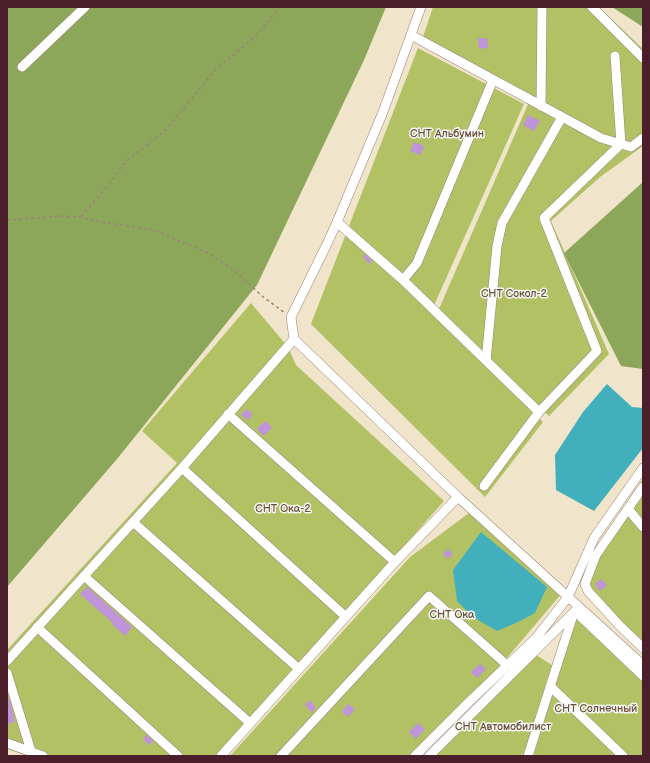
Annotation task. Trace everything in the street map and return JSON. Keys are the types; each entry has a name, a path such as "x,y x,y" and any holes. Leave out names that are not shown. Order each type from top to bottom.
{"street":[{"path":"22,67 85,7"},
{"path":"421,7 383,112 328,244 291,317 294,339 458,497 572,604 643,676"},
{"path":"541,106 542,7"},
{"path":"592,7 643,58"},
{"path":"411,36 601,138 631,147 643,138"},
{"path":"615,56 621,144"},
{"path":"403,280 417,263 493,80"},
{"path":"486,361 498,246 502,223 562,117"},
{"path":"484,486 539,412 597,351 544,218 621,144"},
{"path":"337,222 403,280 539,412"},
{"path":"7,661 182,468 294,339"},
{"path":"228,414 395,562"},
{"path":"182,468 346,617"},
{"path":"528,756 550,686 572,604 594,538 643,468"},
{"path":"643,487 596,555 585,584 588,590 620,626 643,648"},
{"path":"221,756 395,562 458,497"},
{"path":"628,508 643,527"},
{"path":"133,522 299,669"},
{"path":"84,576 250,723"},
{"path":"281,756 429,596 507,665"},
{"path":"572,604 643,665"},
{"path":"415,756 507,665 572,604"},
{"path":"429,756 572,604"},
{"path":"37,627 178,756"},
{"path":"7,674 30,752"},
{"path":"550,686 623,756"},
{"path":"7,743 43,756"}],"path":[{"path":"80,216 107,188 125,162 165,131 215,70 262,30 279,7"},
{"path":"7,220 80,216 90,220 154,230 208,253 235,271 262,296 291,317"}],"green space":[{"path":"7,7 386,7 364,60 257,285 117,459 7,587"},
{"name":"СНТ Сокол-2","path":"433,7 599,7 643,49 643,146 600,177 551,221 609,354 549,416 439,309 532,95 423,37"},
{"path":"612,7 643,7 643,27"},
{"name":"СНТ Альбумин","path":"418,48 524,104 431,312 543,422 485,497 311,324"},
{"path":"643,182 643,369 621,366 564,253"},
{"name":"СНТ Ока-2","path":"251,303 288,347 296,365 444,501 218,756 28,756 7,749 7,650 177,463 142,431"},
{"path":"643,479 643,651 582,585 599,543"},
{"name":"СНТ Ока","path":"469,513 562,593 501,665 409,756 230,756 410,557"},
{"name":"СНТ Солнечный","path":"576,619 643,681 643,756 533,756"},
{"name":"СНТ Автомобилист","path":"536,655 552,665 523,756 434,756"}],"water":[{"path":"607,384 632,407 643,408 643,448 594,511 556,490 555,455 583,412"},
{"path":"481,532 547,587 535,613 497,631 473,617 457,601 453,570"}],"building":[{"path":"478,38 487,38 488,48 479,49"},
{"path":"528,115 540,121 534,131 523,125"},
{"path":"414,142 424,146 420,155 410,151"},
{"path":"365,254 372,261 369,264 363,257"},
{"path":"246,409 253,414 248,420 241,415"},
{"path":"265,421 272,427 264,436 257,429"},
{"path":"448,549 453,554 448,559 443,554"},
{"path":"601,579 607,585 600,591 595,584"},
{"path":"87,587 132,627 125,636 112,624 113,623 80,594"},
{"path":"480,664 486,669 477,678 471,672"},
{"path":"7,699 9,699 15,722 7,724"},
{"path":"310,700 316,708 312,712 305,705"},
{"path":"348,704 355,709 348,717 342,712"},
{"path":"418,723 425,729 416,739 409,732"},
{"path":"146,735 153,741 149,745 143,739"}]}
